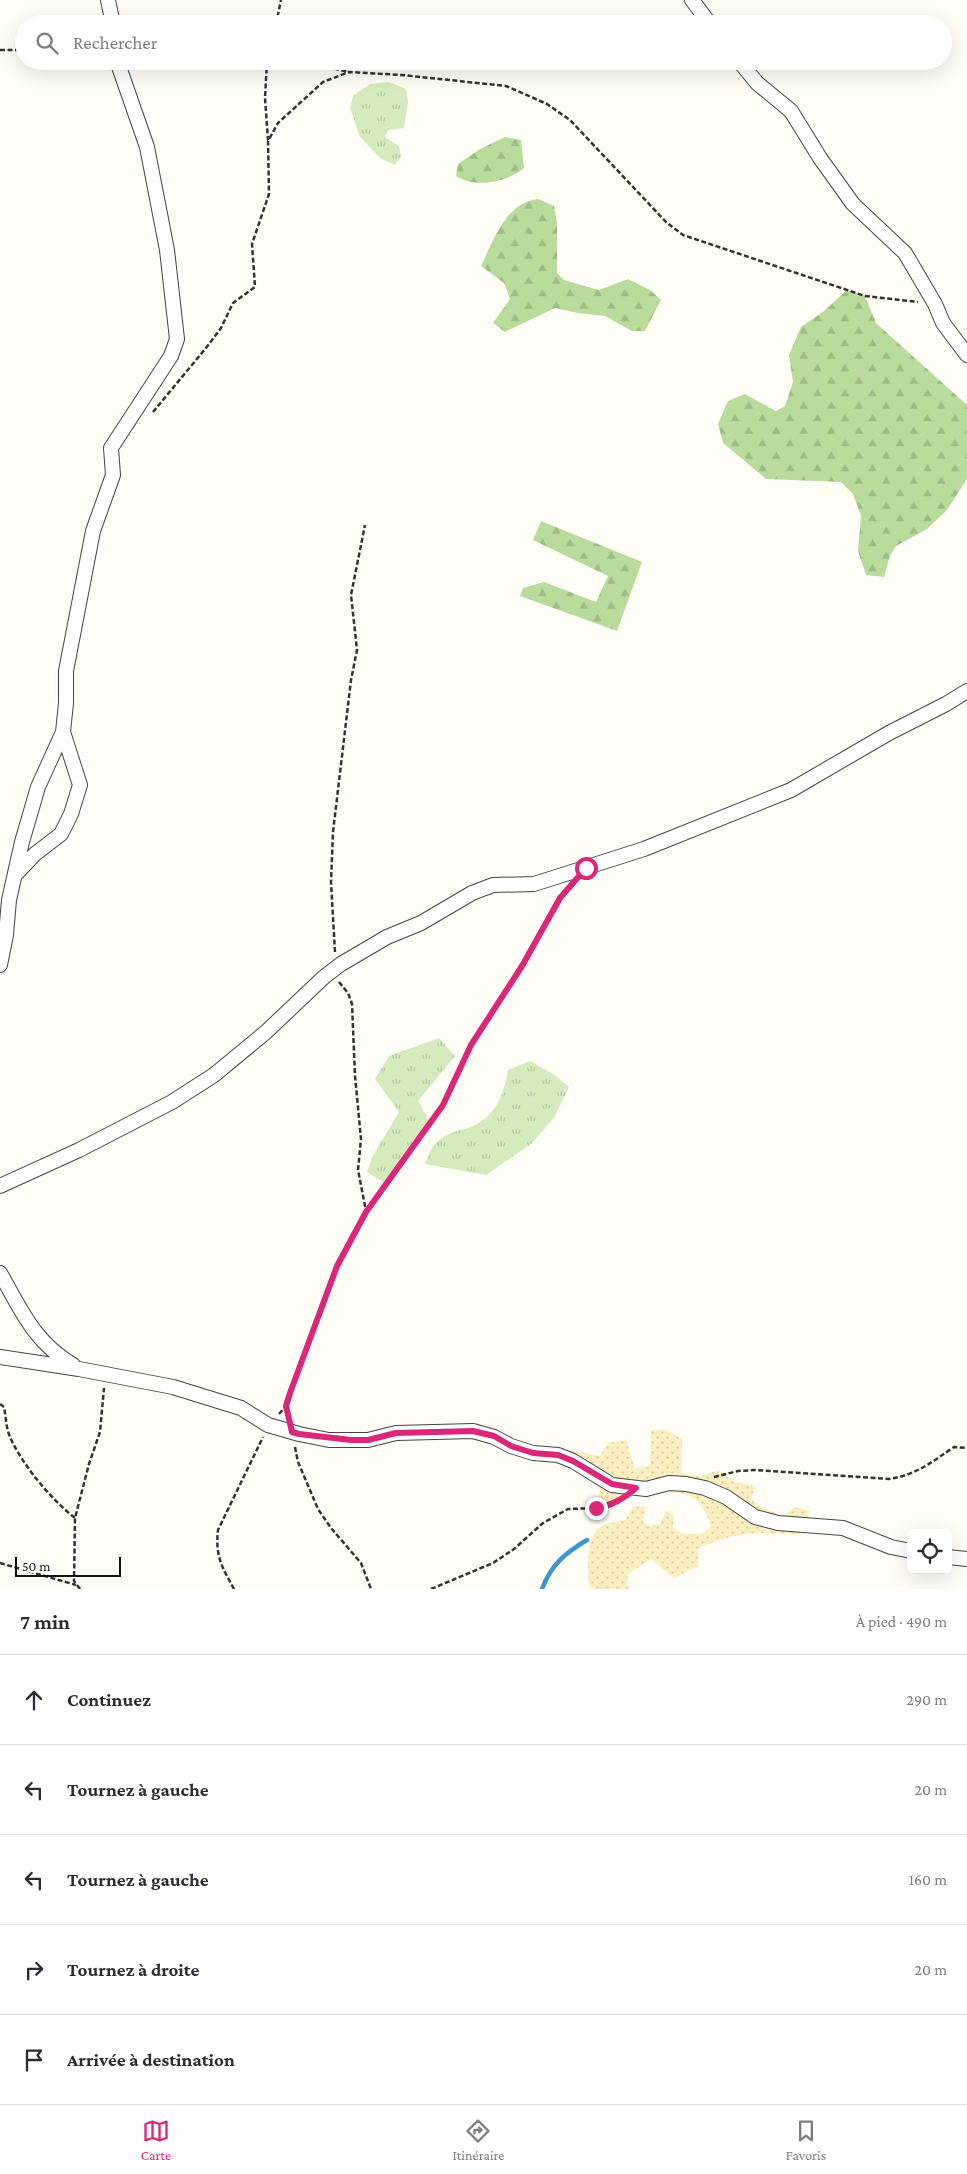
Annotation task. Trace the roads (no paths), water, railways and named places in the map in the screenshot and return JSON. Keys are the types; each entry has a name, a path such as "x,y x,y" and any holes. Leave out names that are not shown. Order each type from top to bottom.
{"street":[{"path":"108,0 111,15"},
{"path":"692,0 703,15"},
{"path":"14,875 35,854 61,834 71,814 80,785 64,732 66,671 93,531 114,475 111,448 171,356 177,339 166,250 147,147 120,70"},
{"path":"746,70 757,83 791,111 820,158 853,204 905,254 935,304 943,323 967,355"},
{"path":"0,1186 172,1102 206,1080 266,1032 336,968 387,936 421,923 472,892 493,885 534,884 644,849 791,790 889,733 967,691"},
{"path":"0,966 14,875 38,787 64,732"},
{"path":"0,1274 39,1338 54,1354 79,1369"},
{"path":"0,1357 79,1369 173,1387 241,1408 268,1425 329,1440 368,1440 396,1433 473,1431 494,1436 511,1446 533,1453 558,1455 573,1461 612,1484 646,1489 669,1483 705,1488 726,1497 755,1517 778,1523 843,1528 907,1550"},
{"path":"952,1557 967,1559"}],"waterway":[{"path":"542,1589 554,1566 587,1540"}]}
